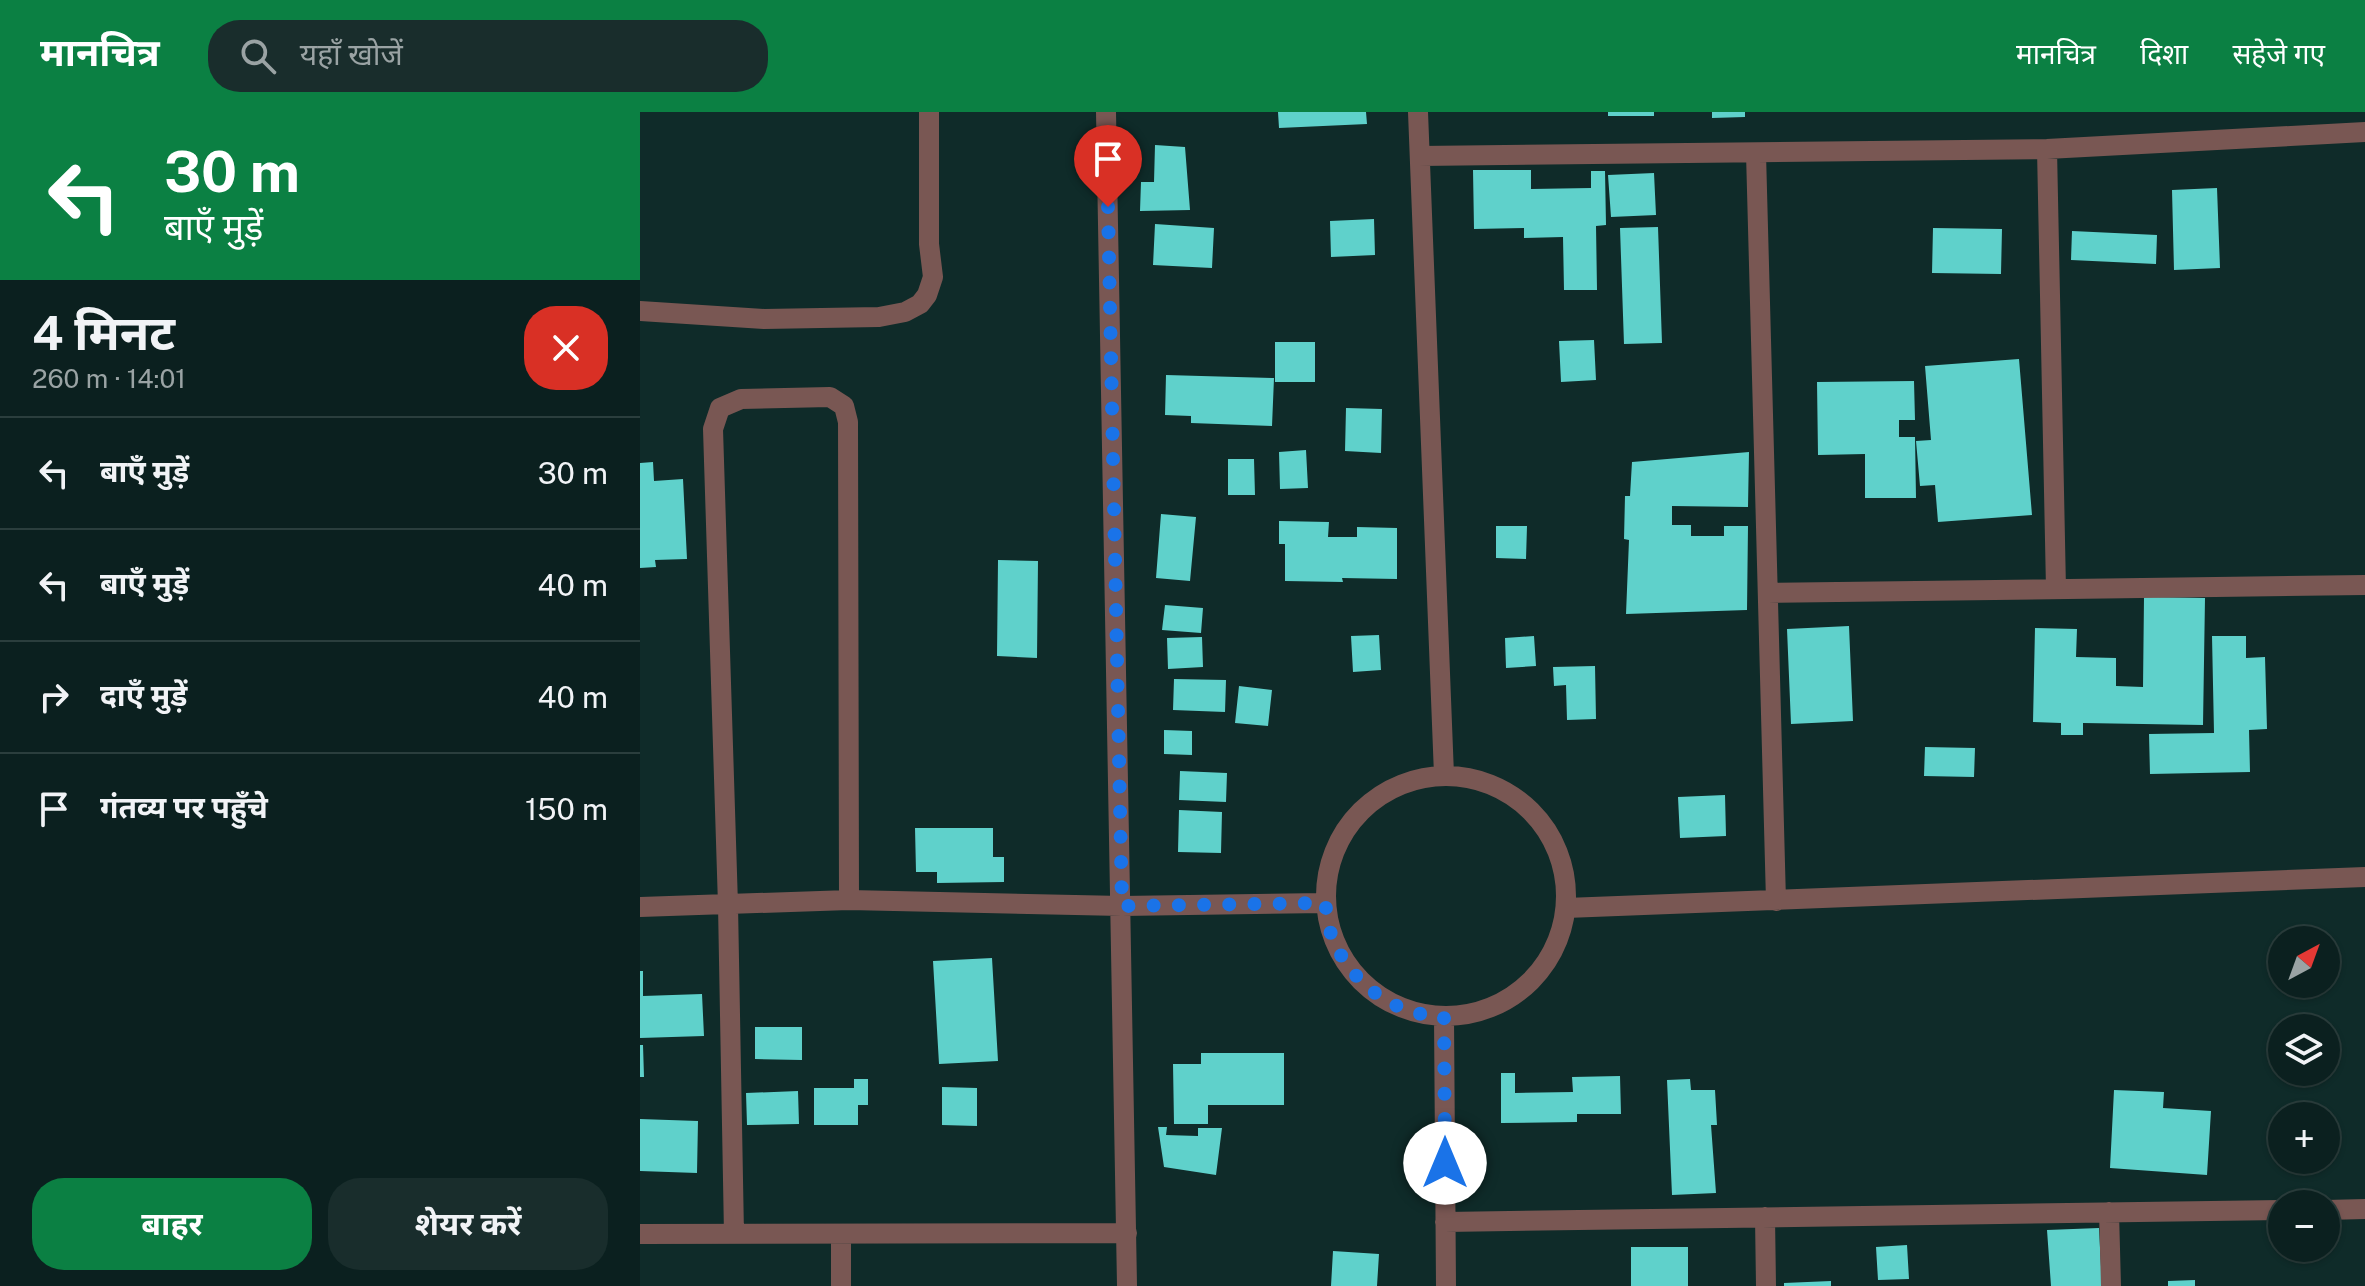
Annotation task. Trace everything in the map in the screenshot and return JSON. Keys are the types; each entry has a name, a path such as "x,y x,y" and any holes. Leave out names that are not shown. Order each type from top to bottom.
{"street":[{"path":"640,311 764,319 879,317 905,312 920,304 927,295 933,277 929,244 929,112"},
{"path":"1106,112 1127,1286"},
{"path":"1418,112 1444,775"},
{"path":"1420,156 2047,149 2365,132"},
{"path":"2047,149 2056,589"},
{"path":"1756,153 1776,901"},
{"path":"734,1234 728,905 713,429 720,408 741,399 830,397 844,406 848,422 849,900"},
{"path":"1768,593 2365,585"},
{"path":"1444,775 1484,781 1520,800 1547,830 1564,868 1566,908 1558,943 1539,974 1512,998 1480,1012 1444,1017 1415,1013 1387,1001 1363,983 1343,960 1330,933 1325,903 1329,864 1345,829 1371,800 1405,781 1444,775"},
{"path":"1566,908 2365,877"},
{"path":"640,907 849,900 1122,906 1325,903"},
{"path":"1444,1017 1446,1286"},
{"path":"2340,1210 2365,1209"},
{"path":"1445,1222 2268,1210"},
{"path":"2109,1212 2111,1286"},
{"path":"1765,1217 1766,1286"},
{"path":"640,1234 1127,1233"},
{"path":"841,1234 841,1286"}],"building":[{"path":"1278,112 1366,112 1367,124 1279,128"},
{"path":"1608,112 1654,112 1654,116 1608,116"},
{"path":"1712,112 1745,112 1745,117 1712,118"},
{"path":"1155,145 1185,147 1190,210 1140,211 1141,182 1154,182"},
{"path":"1473,170 1531,170 1531,189 1591,188 1591,171 1605,171 1606,225 1596,226 1597,290 1564,290 1563,237 1524,238 1524,228 1474,229"},
{"path":"1654,173 1656,215 1611,217 1608,175"},
{"path":"2217,188 2220,268 2174,270 2172,190"},
{"path":"1374,219 1375,255 1331,257 1330,221"},
{"path":"1155,224 1214,228 1212,268 1153,265"},
{"path":"1658,227 1662,343 1624,344 1620,228"},
{"path":"1933,228 2002,229 2001,274 1932,273"},
{"path":"2072,231 2157,235 2156,264 2071,260"},
{"path":"1594,340 1596,380 1561,382 1559,341"},
{"path":"1275,342 1315,342 1315,382 1275,382"},
{"path":"2019,359 2032,515 1938,522 1935,485 1920,486 1916,441 1931,440 1925,366"},
{"path":"1166,375 1274,378 1272,426 1191,423 1191,416 1165,415"},
{"path":"1914,381 1915,420 1899,420 1899,437 1915,437 1916,498 1865,498 1865,454 1818,455 1817,382"},
{"path":"1346,408 1382,409 1381,453 1345,451"},
{"path":"1306,450 1308,488 1280,489 1279,452"},
{"path":"1749,452 1748,507 1672,506 1672,525 1691,525 1691,536 1724,536 1724,526 1748,526 1747,610 1626,614 1629,540 1624,539 1625,496 1630,496 1632,462"},
{"path":"1228,459 1254,459 1255,495 1228,495"},
{"path":"653,462 654,481 683,479 687,559 655,560 656,567 640,568 640,463"},
{"path":"1161,514 1196,517 1190,581 1156,578"},
{"path":"1279,521 1329,522 1328,537 1357,537 1357,527 1397,528 1397,579 1285,581 1285,544 1279,544"},
{"path":"1496,526 1527,526 1526,559 1496,558"},
{"path":"998,560 1038,561 1037,658 997,656"},
{"path":"2144,597 2205,598 2203,725 2083,723 2083,735 2061,735 2061,723 2033,722 2035,628 2077,629 2076,657 2116,658 2116,686 2143,687"},
{"path":"1165,605 1203,608 1201,633 1162,630"},
{"path":"1849,626 1853,721 1791,724 1787,629"},
{"path":"1379,635 1381,670 1353,672 1351,636"},
{"path":"1534,636 1536,666 1506,668 1505,638"},
{"path":"2212,636 2246,636 2246,658 2265,657 2267,729 2249,730 2250,772 2150,774 2149,734 2214,733"},
{"path":"1202,637 1203,667 1168,669 1167,638"},
{"path":"1595,666 1596,719 1567,720 1566,685 1554,686 1553,667"},
{"path":"1174,679 1226,680 1225,712 1173,710"},
{"path":"1239,686 1272,690 1268,726 1235,723"},
{"path":"1164,730 1192,731 1192,755 1164,754"},
{"path":"1925,747 1975,748 1974,777 1924,776"},
{"path":"1180,771 1227,773 1226,802 1179,800"},
{"path":"1725,795 1726,836 1680,838 1678,797"},
{"path":"1179,810 1222,812 1221,853 1178,852"},
{"path":"915,828 993,828 993,857 1004,857 1004,882 937,883 937,872 916,872"},
{"path":"992,958 998,1061 939,1064 933,961"},
{"path":"640,971 643,971 643,996 702,994 704,1036 640,1038"},
{"path":"755,1027 802,1027 802,1060 755,1059"},
{"path":"640,1045 643,1045 644,1077 640,1077"},
{"path":"1201,1053 1284,1053 1284,1105 1208,1105 1208,1124 1174,1124 1173,1064 1201,1064"},
{"path":"1501,1073 1515,1073 1515,1093 1573,1092 1572,1077 1620,1076 1621,1114 1577,1114 1577,1122 1501,1123"},
{"path":"854,1079 868,1079 868,1105 858,1105 858,1125 814,1125 814,1088 854,1088"},
{"path":"1690,1079 1691,1090 1715,1090 1717,1125 1711,1125 1716,1193 1672,1195 1667,1080"},
{"path":"942,1087 977,1088 977,1126 942,1125"},
{"path":"2114,1090 2164,1092 2163,1108 2211,1111 2207,1175 2110,1168"},
{"path":"798,1091 799,1124 747,1125 746,1093"},
{"path":"640,1119 698,1121 697,1173 640,1171"},
{"path":"1158,1127 1167,1127 1166,1135 1198,1136 1198,1128 1222,1128 1216,1175 1164,1167"},
{"path":"2099,1228 2102,1286 2051,1286 2047,1230"},
{"path":"1907,1245 1909,1279 1878,1280 1876,1247"},
{"path":"1631,1247 1688,1247 1688,1286 1631,1286"},
{"path":"1333,1251 1379,1254 1377,1286 1331,1286"},
{"path":"2195,1280 2195,1286 2168,1286 2168,1281"},
{"path":"1831,1281 1831,1286 1784,1286 1784,1283"}],"route":[{"path":"1108,207 1122,906 1325,903 1330,933 1343,960 1363,983 1387,1001 1415,1013 1444,1017 1445,1163"}]}
